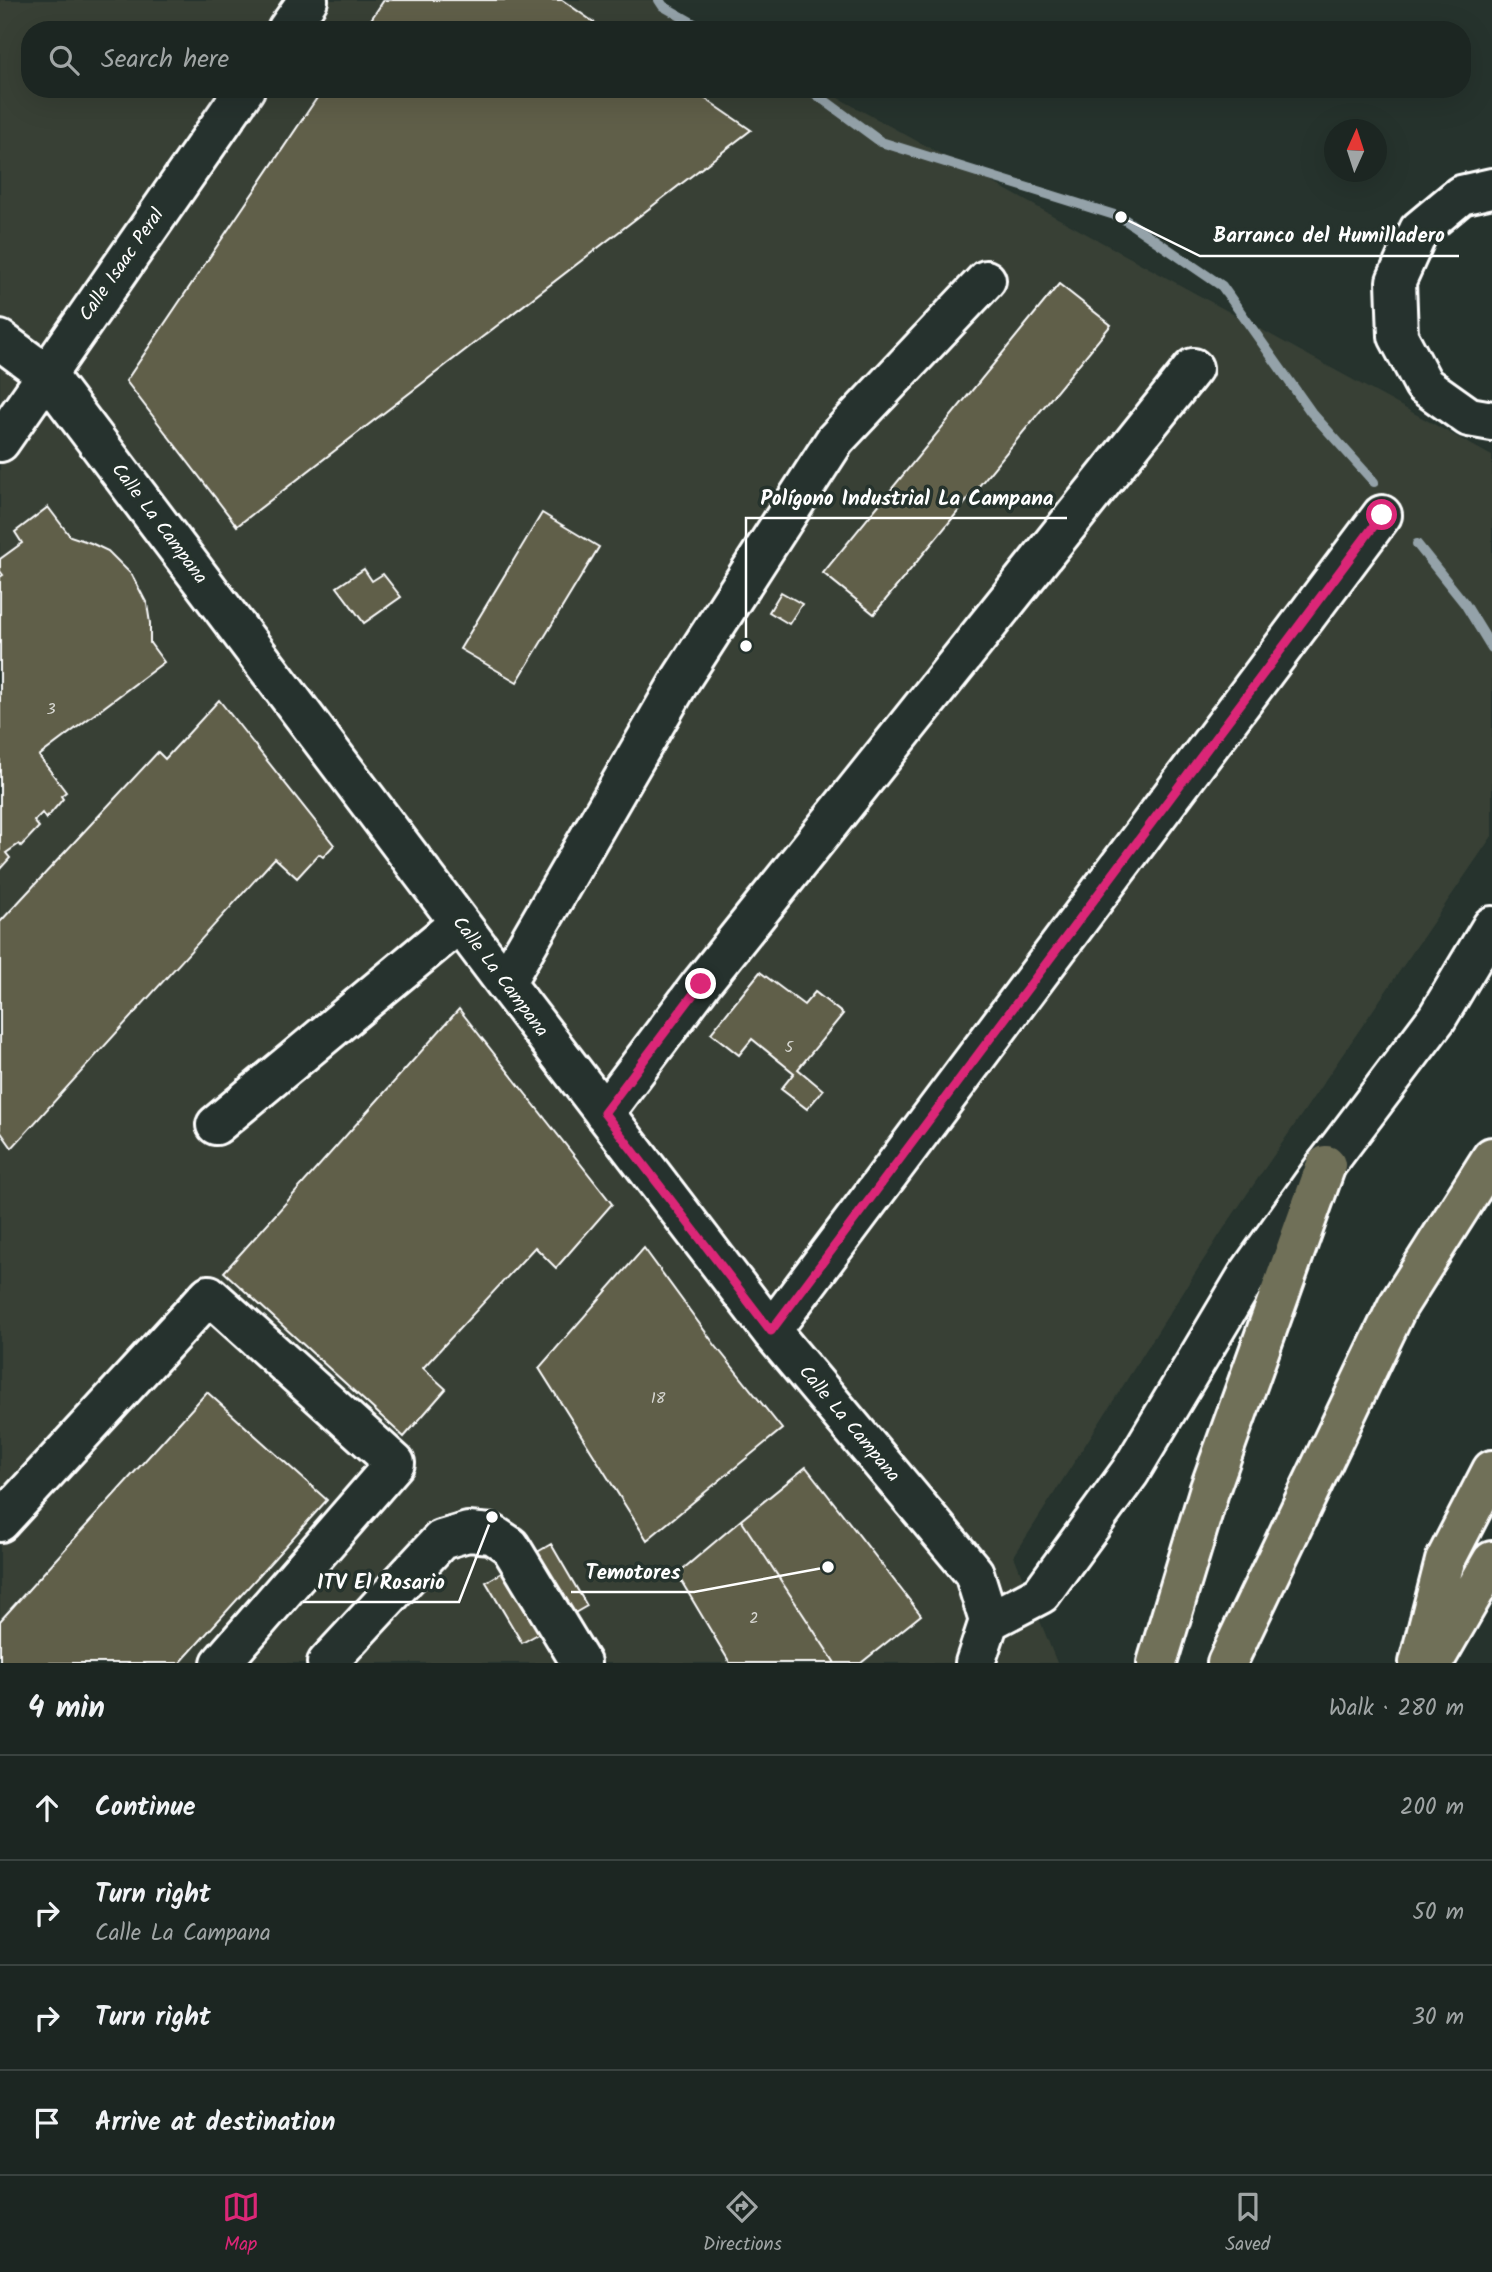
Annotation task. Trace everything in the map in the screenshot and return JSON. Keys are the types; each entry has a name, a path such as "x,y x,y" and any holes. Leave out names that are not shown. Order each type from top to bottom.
{"highway":[{"path":"1227,1663 1397,1307 1492,1157"},
{"path":"1157,1663 1209,1491 1326,1164"},
{"path":"1419,1663 1445,1561 1492,1470"},
{"path":"1433,1663 1492,1561"}],"street":[{"path":"293,21 308,0"},
{"name":"Calle Isaac Peral","path":"0,442 239,98"},
{"path":"1492,188 1461,195 1419,230 1396,281 1398,337 1424,385 1469,417 1492,421"},
{"path":"505,983 681,679 835,440 986,280"},
{"name":"Calle La Campana","path":"0,340 46,374 459,923 771,1331 974,1573 989,1621"},
{"path":"604,1113 701,984 1193,368"},
{"path":"771,1331 1382,515"},
{"path":"216,1125 459,923"},
{"path":"975,1663 989,1621 1041,1594 1130,1472 1247,1276 1326,1164 1437,1018 1492,926"},
{"path":"1437,1018 1492,977"},
{"path":"0,1522 209,1295 395,1463 220,1663"},
{"path":"327,1663 441,1540 468,1532 492,1534 510,1546 581,1663"}],"shaded area":[{"path":"0,0 659,0 698,21 21,21 21,98 838,98 1492,456 1492,836 1224,1228 1014,1556 1057,1663 0,1663"}],"building":[{"path":"384,0 562,0 592,21 370,21"},
{"path":"317,98 704,98 751,130 237,526 126,381"},
{"path":"1059,284 1111,325 874,614 823,573"},
{"path":"48,507 70,536 108,551 132,575 147,604 150,643 164,662 39,756 66,792 46,819 42,813 34,821 39,827 21,846 19,844 6,853 10,858 0,869 0,577 3,575 0,571 0,559 22,543 15,532"},
{"path":"542,513 599,547 517,682 460,649"},
{"path":"364,569 372,581 383,574 401,597 364,623 337,587"},
{"path":"781,592 802,604 789,624 769,612"},
{"path":"219,700 334,845 323,857 319,854 297,878 275,858 12,1148 0,1131 0,922 158,752 165,759"},
{"path":"760,972 804,1005 815,992 843,1014 798,1069 823,1090 807,1109 781,1089 794,1073 752,1039 739,1055 711,1033"},
{"path":"459,1009 612,1204 556,1268 535,1247 423,1368 446,1389 404,1437 224,1272"},
{"path":"644,1248 715,1345 782,1429 647,1540 539,1368"},
{"path":"207,1392 327,1500 180,1663 0,1663 0,1621"},
{"path":"806,1467 921,1615 861,1663 835,1663 741,1520"},
{"path":"741,1520 835,1663 730,1663 677,1574"},
{"path":"551,1544 587,1606 522,1643 486,1582"}],"waterway":[{"path":"659,0 663,6 689,21"},
{"path":"821,98 881,142 1121,217 1222,286 1311,412 1374,482"},
{"path":"1417,544 1465,604 1492,648"}],"place":[{"name":"Barranco del Humilladero","path":"1121,217"},
{"name":"Polígono Industrial La Campana","path":"746,646"},
{"name":"ITV El Rosario","path":"492,1517"},
{"name":"Temotores","path":"828,1567"}],"route":[{"path":"701,984 604,1113 771,1331 1382,515"}]}
